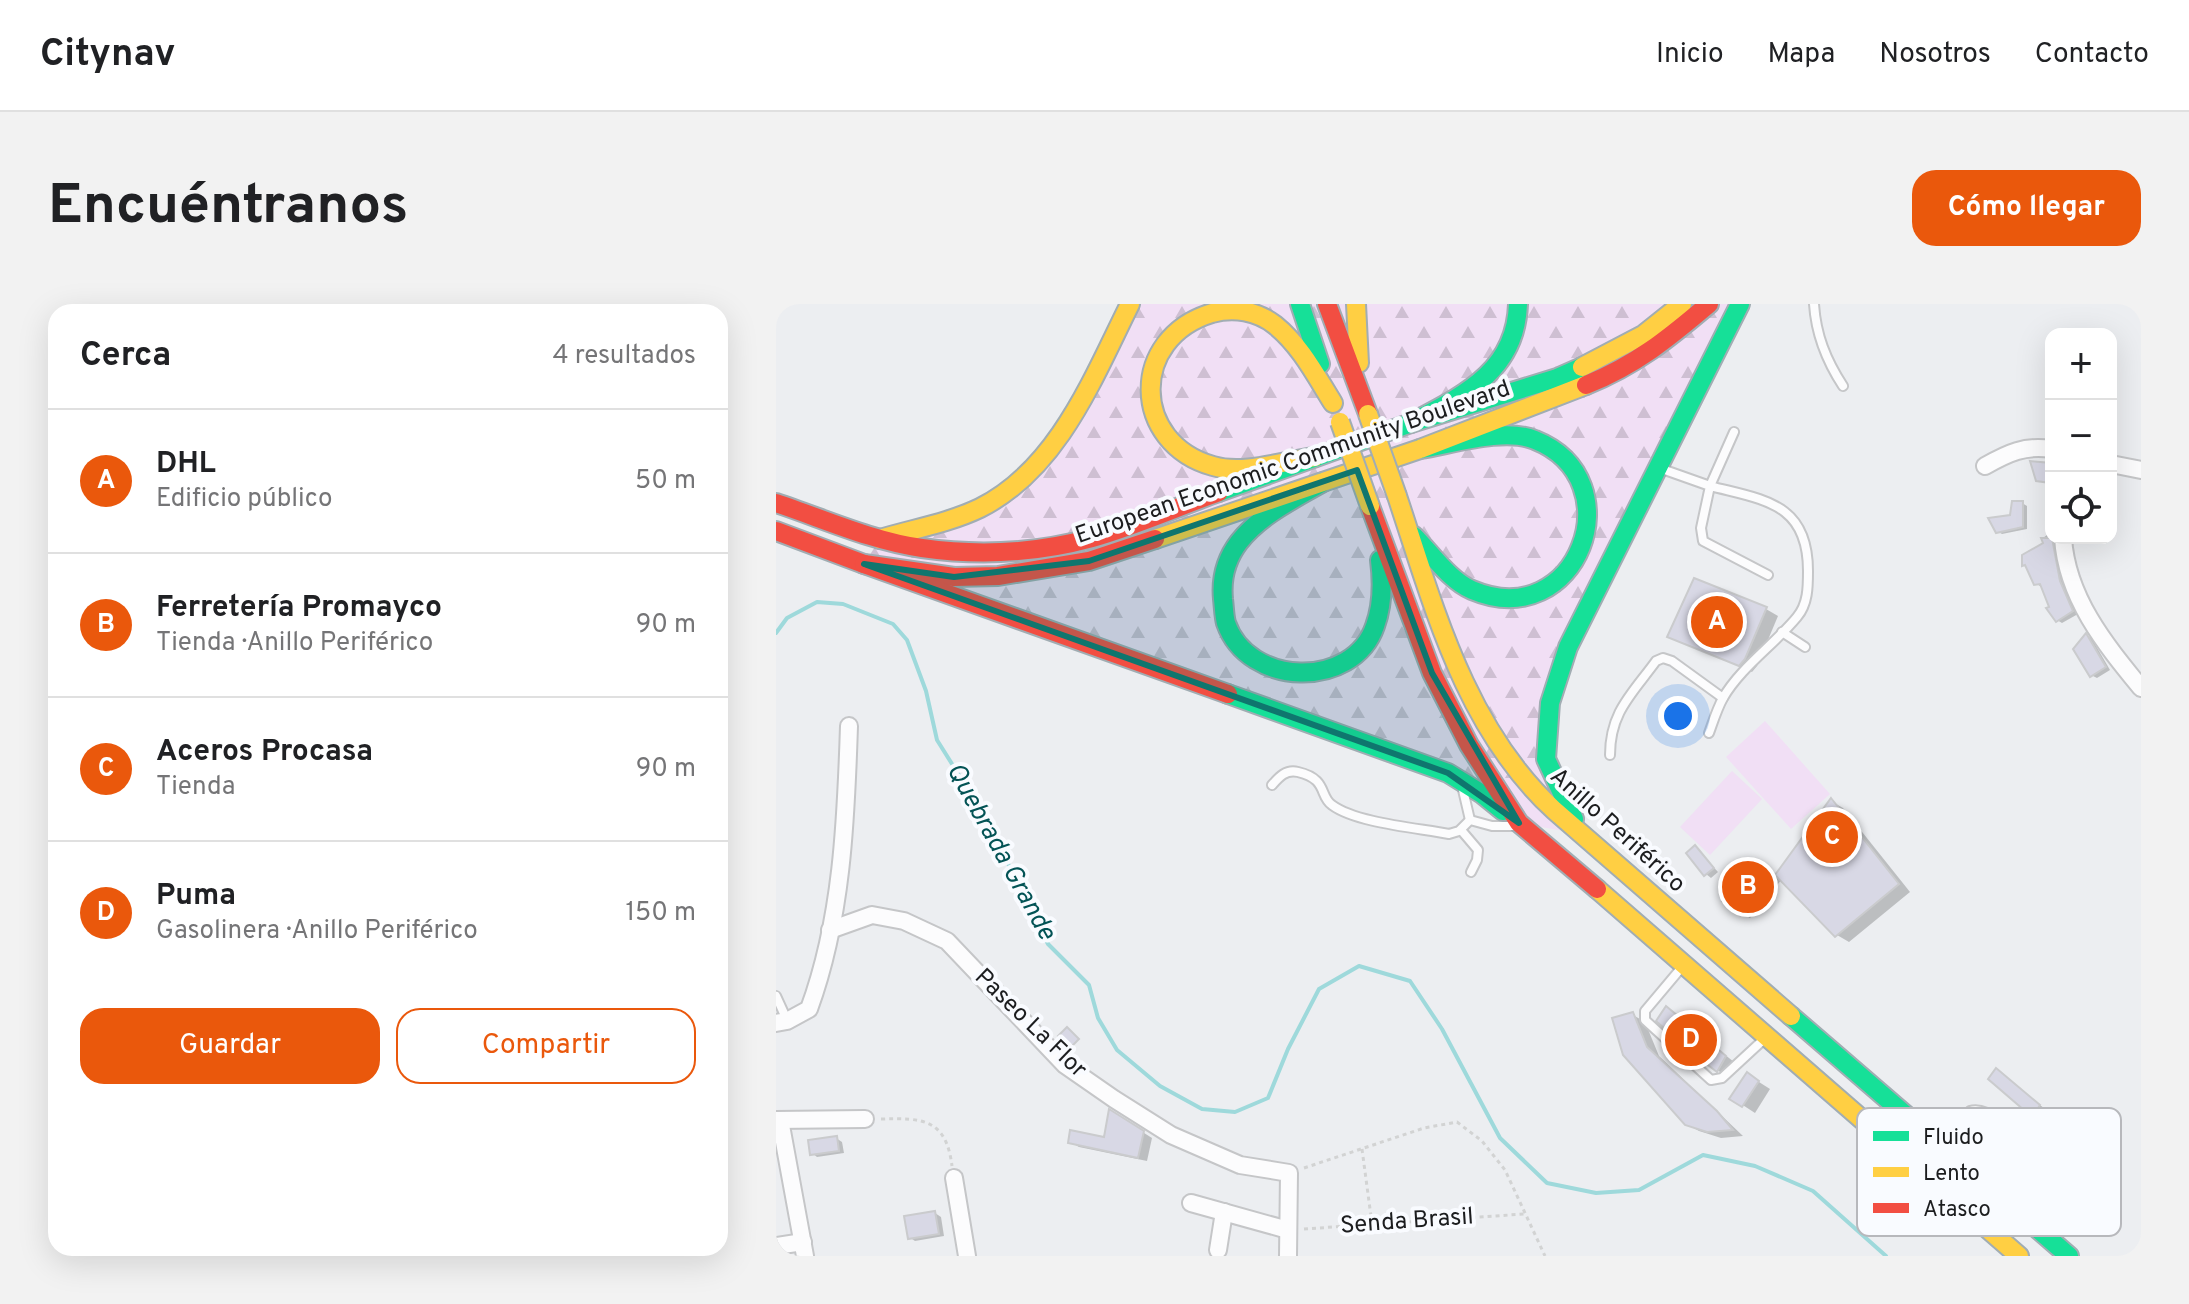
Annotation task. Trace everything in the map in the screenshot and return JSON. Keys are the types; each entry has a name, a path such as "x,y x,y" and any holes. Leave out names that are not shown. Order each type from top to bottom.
{"main road":[{"path":"880,539 981,508 1025,480 1067,423 1130,304"},
{"path":"1300,304 1377,527 1432,673 1469,745 1520,825"},
{"name":"Anillo Periférico","path":"1327,304 1452,652 1489,728 1528,785 1898,1108"},
{"path":"1356,304 1361,392"},
{"path":"1411,423 1464,394 1498,367 1513,341 1518,304"},
{"name":"European Economic Community Boulevard","path":"776,503 880,539 935,550 1020,552 1092,538 1411,423 1557,378 1600,360 1643,335 1682,304"},
{"name":"European Economic Community Boulevard","path":"776,531 864,564 954,577 998,576 1075,564 1150,542 1420,449 1606,377 1656,349 1709,304"},
{"path":"1581,834 1546,759 1550,703 1568,647 1740,304"},
{"path":"1315,457 1239,467 1215,467 1198,461 1178,447 1162,429 1152,407 1150,381 1156,356 1168,336 1195,317 1230,309 1252,313 1273,323 1293,341 1333,403"},
{"path":"1409,531 1469,589 1510,600 1539,595 1558,583 1575,563 1585,538 1589,514 1585,492 1575,469 1557,451 1534,439 1504,436 1420,449"},
{"path":"1323,482 1257,523 1242,538 1223,574 1221,600 1225,621 1238,644 1253,659 1276,671 1298,675 1320,673 1345,664 1367,644 1379,617 1383,591 1377,527"},
{"path":"864,564 1448,773 1482,794 1686,964 1857,1116"},
{"path":"1996,1236 2019,1256"},
{"name":"Anillo Periférico","path":"2046,1236 2069,1256"}],"street":[{"path":"1985,466 2016,449 2045,448"},
{"path":"2117,465 2141,470"},
{"path":"2064,544 2079,598 2103,642 2141,688"},
{"path":"782,1022 809,1009 821,976 846,831 849,726"},
{"name":"Paseo La Flor","path":"830,930 872,915 904,921 947,941 1065,1065 1114,1099 1171,1135 1240,1165 1289,1173"},
{"path":"776,1246 804,1249 778,1120 865,1119"},
{"path":"1288,1256 1289,1173"},
{"path":"954,1178 967,1256"},
{"path":"1191,1203 1288,1230"},
{"path":"1218,1250 1224,1212"}],"lane":[{"path":"1814,304 1818,335 1828,364 1843,386"},
{"path":"1734,432 1710,486 1701,528 1703,541 1768,575"},
{"path":"1658,467 1780,506 1802,532 1808,558 1806,601 1799,616 1723,698 1709,733"},
{"path":"1782,632 1805,647"},
{"path":"1610,755 1614,719 1656,661 1663,658 1672,661 1723,698"},
{"path":"1272,785 1280,775 1299,772 1319,782 1331,805 1371,820 1449,834 1461,830 1470,820"},
{"path":"1461,781 1470,820"},
{"path":"1470,820 1492,826 1520,825"},
{"path":"1461,830 1478,850 1471,872"},
{"path":"1686,964 1645,1011 1645,1020 1711,1080 1722,1078 1766,1038"},
{"path":"776,996 782,1022"}],"path":[{"path":"865,1119 910,1118 926,1122 941,1132 950,1145 954,1178"},
{"path":"1289,1173 1424,1128 1457,1122 1482,1141 1505,1170 1545,1256"},
{"path":"1361,1148 1372,1224"},
{"name":"Senda Brasil","path":"1288,1230 1526,1214"}],"highlighted area":[{"path":"1357,470 1432,673 1519,823 1448,773 864,564 954,577 1089,561"}],"green space":[{"path":"1130,304 1740,304 1568,647 1546,759 1581,834 1519,823 1482,794 864,564 880,539 1025,480"},
{"path":"1765,721 1830,794 1791,829 1726,757"},
{"path":"1732,771 1762,799 1710,855 1680,827"}],"building":[{"path":"2030,461 2045,462 2045,482 2036,481"},
{"path":"2012,501 2023,501 2023,527 1996,533 1988,518 2010,515"},
{"path":"2041,538 2045,538 2045,544 2053,544 2060,581 2073,611 2056,622 2046,608 2049,607 2040,584 2034,585 2025,565 2022,566 2022,555 2043,543"},
{"path":"1694,578 1767,607 1745,659 1739,666 1667,637"},
{"path":"2086,633 2106,667 2090,677 2073,649"},
{"path":"1831,798 1899,884 1835,937 1775,875"},
{"path":"1695,845 1714,868 1704,876 1686,853"},
{"path":"1756,860 1773,874 1740,915 1722,901"},
{"path":"1666,1006 1726,1056 1717,1072 1656,1021"},
{"path":"1633,1012 1647,1047 1717,1111 1733,1130 1707,1132 1685,1125 1623,1055 1612,1018"},
{"path":"1067,1027 1079,1039 1070,1048 1058,1036"},
{"path":"1996,1068 2040,1105 2038,1108 2022,1108 1988,1079"},
{"path":"1747,1072 1759,1081 1742,1107 1729,1099"},
{"path":"1109,1109 1144,1131 1138,1158 1068,1143 1070,1130 1104,1137"},
{"path":"837,1136 839,1151 810,1155 808,1140"},
{"path":"935,1211 939,1234 908,1239 904,1216"}],"waterway":[{"name":"Quebrada Grande","path":"776,633 787,618 817,602 843,604 893,624 907,640 926,691 937,740 984,815 1048,944 1089,985 1098,1018 1117,1050 1160,1086 1202,1109 1235,1112 1268,1098 1288,1049 1319,989 1359,966 1410,981 1442,1029 1500,1138 1547,1183 1596,1193 1639,1190 1703,1155 1755,1166 1813,1191 1857,1230"},
{"name":"Quebrada Grande","path":"1864,1236 1886,1256"}],"traffic: fast":[{"path":"1300,304 1320,364"},
{"path":"1411,423 1468,391 1497,364 1508,347 1518,304"},
{"path":"1574,819 1546,759 1550,703 1568,647 1740,304"},
{"path":"1219,492 1411,423 1557,378 1582,367"},
{"path":"1414,536 1464,586 1509,598 1541,591 1565,573 1581,547 1587,517 1582,487 1565,460 1535,440 1523,436 1494,436 1420,449"},
{"path":"1323,482 1257,524 1247,532 1231,555 1224,576 1223,599 1226,623 1238,644 1255,659 1277,669 1300,672 1324,670 1346,662 1363,647 1375,626 1382,593 1380,560"},
{"path":"1228,694 1448,773 1503,811"},
{"path":"1791,1016 1898,1108"},
{"path":"2046,1236 2069,1256"}],"traffic: slow":[{"path":"880,539 943,522 980,508 1007,491 1031,470 1052,446 1087,391 1130,304"},
{"path":"1356,304 1359,363"},
{"path":"1582,367 1643,335 1682,304"},
{"path":"1315,457 1238,469 1213,466 1186,454 1167,436 1155,414 1151,390 1154,366 1166,344 1185,326 1212,313 1229,310 1245,312 1268,320 1293,342 1333,403"},
{"path":"1155,539 1420,449 1586,385"},
{"path":"1368,414 1397,496"},
{"path":"1340,422 1370,506"},
{"path":"1397,496 1439,623 1456,664 1497,742 1523,778 1554,810 1791,1016"},
{"path":"1597,889 1857,1115"},
{"path":"1996,1236 2019,1256"}],"traffic: jam":[{"path":"1327,304 1368,414"},
{"path":"1586,385 1621,369 1651,350 1709,304"},
{"path":"776,503 903,545 986,552 1029,550 1092,538 1219,492"},
{"path":"1370,506 1432,673 1469,745 1519,823 1597,889"},
{"path":"776,531 864,564 954,577 998,576 1089,561 1155,539"},
{"path":"864,564 1228,694"}],"place":[{"name":"DHL","path":"1717,622"},
{"name":"Aceros Procasa","path":"1832,837"},
{"name":"Ferretería Promayco","path":"1748,887"},
{"name":"Puma","path":"1691,1040"}]}
